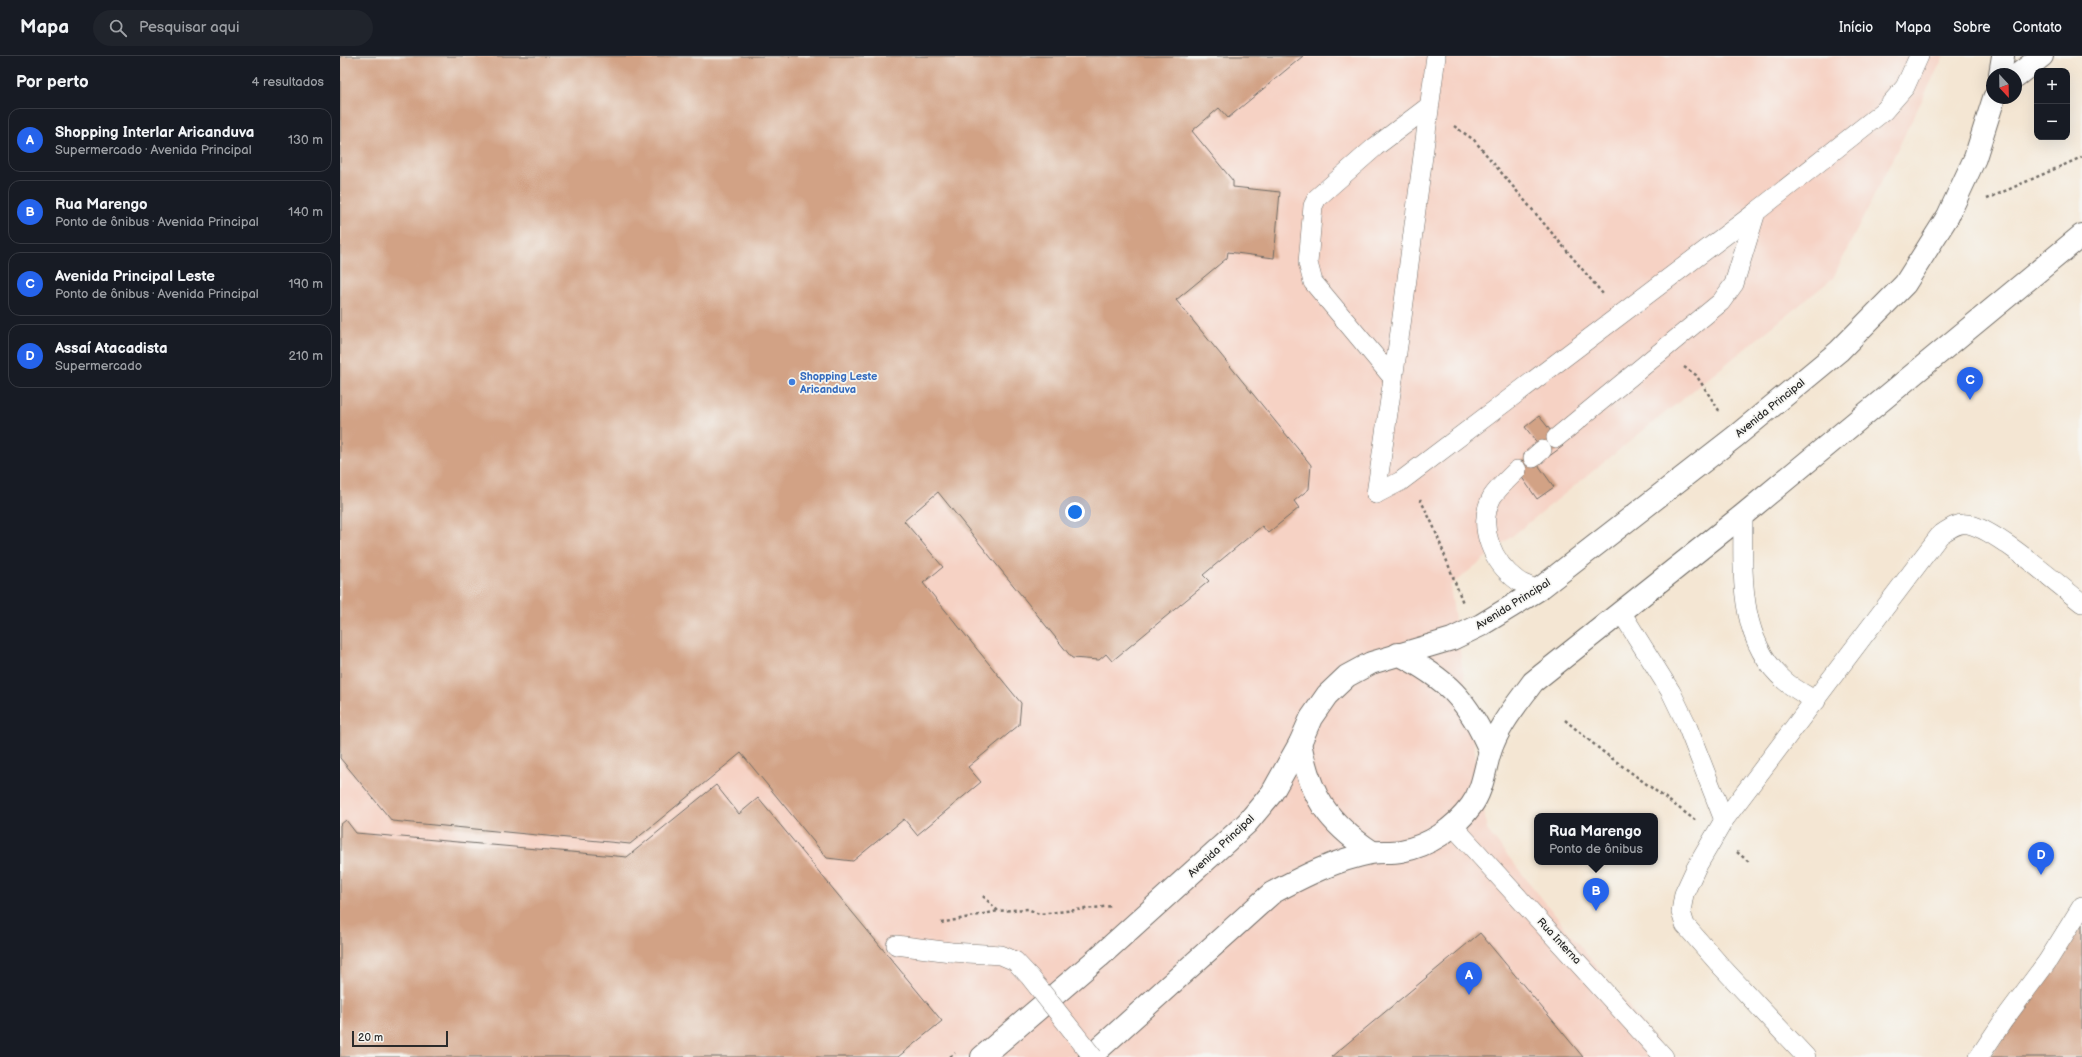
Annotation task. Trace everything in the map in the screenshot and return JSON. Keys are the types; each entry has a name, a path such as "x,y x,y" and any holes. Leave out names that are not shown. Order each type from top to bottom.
{"street":[{"path":"2001,68 2003,56"},
{"path":"2022,71 2042,56"},
{"name":"Avenida Principal","path":"982,1057 1099,957 1247,823 1272,793 1300,743 1310,718 1332,690 1347,676 1371,663 1452,639 1481,625 1538,590 1736,436 1839,351 1905,284 1948,216 1975,158 1992,104"},
{"path":"1092,1057 1272,893 1307,874 1372,852 1401,852 1428,843 1453,826 1472,805 1484,779 1490,751 1507,716 1533,682 1743,515 2082,235"},
{"path":"1398,654 1423,666 1445,683 1464,703 1479,726 1490,751"},
{"path":"1300,743 1305,770 1315,795 1330,817 1349,837 1372,852"}],"lane":[{"path":"1436,56 1376,494 1409,475 1756,212 1884,111 1905,87 1919,56"},
{"path":"1393,378 1313,282 1308,263 1313,206 1317,198 1375,147 1428,107"},
{"path":"1544,449 1721,302 1734,284 1756,212"},
{"path":"1517,470 1492,497 1485,519 1487,537 1496,558 1509,572 1518,581 1538,590"},
{"path":"1743,515 1742,585 1749,619 1759,646 1771,666 1785,681 1816,702"},
{"path":"1806,1057 1719,964 1685,925 1681,912 1684,894 1696,868 1720,828 1940,535 1955,525 1967,524 1984,530 2003,542 2082,602"},
{"path":"1621,612 1672,692 1686,724 1720,828"},
{"name":"Rua Interna","path":"1453,826 1664,1057"},
{"path":"1979,1057 2003,1021 2047,962 2082,906"},
{"path":"896,945 951,952 1000,955 1015,961 1030,977 1092,1057"}],"path":[{"path":"1428,107 1474,140 1620,315"},
{"path":"1948,216 2082,158"},
{"path":"1662,350 1696,375 1736,436"},
{"path":"1409,475 1433,525 1465,609"},
{"path":"1565,720 1602,751 1720,828 1749,862"},
{"path":"983,896 998,911 1028,909 1039,914 1115,906"}],"shaded area":[{"path":"340,56 1944,56 1833,278 1450,586 1487,830 1669,1057 340,1057"}],"building":[{"name":"Shopping Leste Aricanduva","path":"340,56 1303,56 1228,118 1219,108 1192,131 1233,181 1233,187 1280,192 1274,258 1228,252 1227,258 1176,300 1311,465 1309,489 1294,501 1299,508 1268,533 1262,526 1203,575 1209,581 1112,661 1106,654 1099,660 1072,658 938,492 904,521 943,567 923,583 1021,703 1019,725 968,767 981,782 917,835 904,819 853,861 827,858 741,753 630,844 392,821 340,758"},
{"path":"1539,416 1563,446 1548,457 1525,427"},
{"path":"1531,455 1554,487 1537,499 1514,466"},
{"path":"716,785 739,814 758,798 942,1021 898,1057 340,1057 340,825 346,820 356,833 627,857"},
{"path":"2082,922 2082,1057 1990,1057"},
{"path":"1480,933 1583,1057 1331,1057"}],"place":[{"name":"Shopping Leste Aricanduva","path":"792,382"},
{"name":"Avenida Principal Leste","path":"1970,400"},
{"name":"Assaí Atacadista","path":"2041,875"},
{"name":"Rua Marengo","path":"1596,911"},
{"name":"Shopping Interlar Aricanduva","path":"1469,995"}]}
